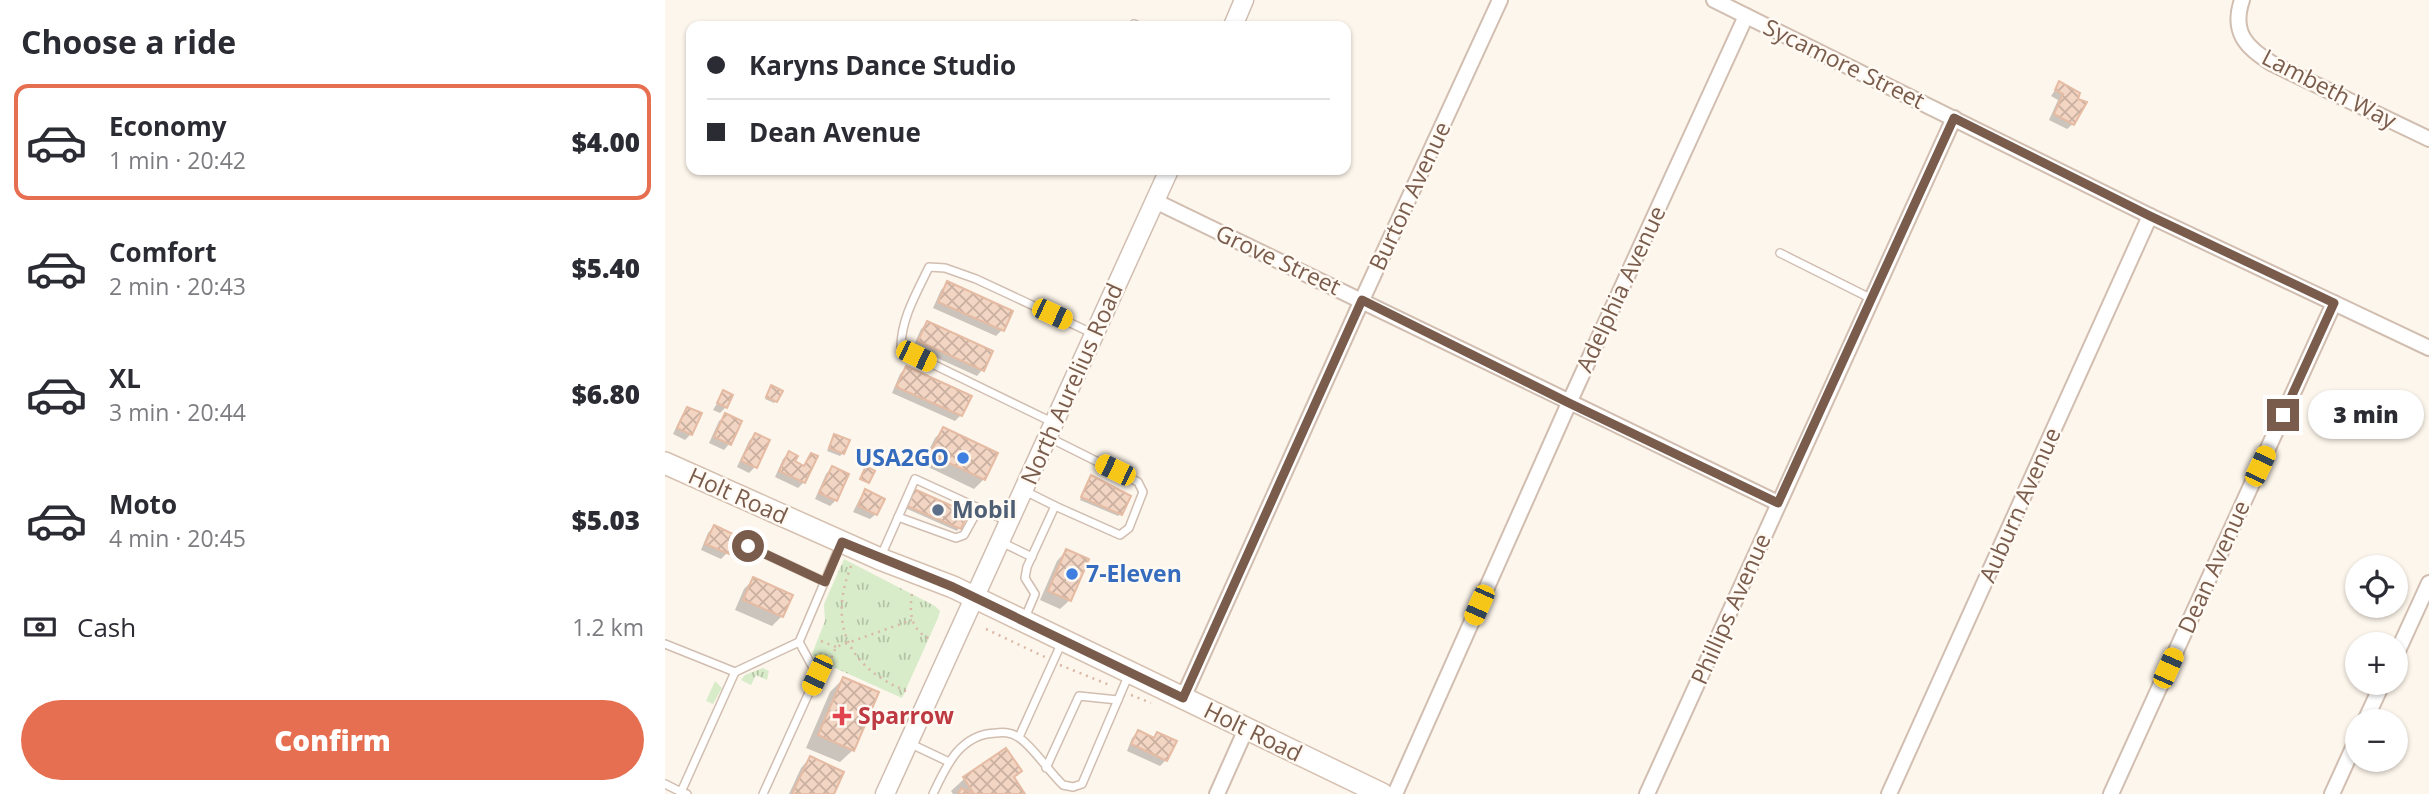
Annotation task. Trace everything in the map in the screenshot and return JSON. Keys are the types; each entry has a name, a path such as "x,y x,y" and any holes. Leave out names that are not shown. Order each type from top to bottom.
{"main road":[{"name":"Holt Road","path":"665,463 880,559 975,598 1063,640 1126,681 1183,698 1382,794"}],"street":[{"path":"1235,21 1244,0"},
{"name":"Burton Avenue","path":"1183,698 1500,0"},
{"name":"Sycamore Street","path":"1713,0 2150,216 2429,348"},
{"name":"Lambeth Way","path":"2242,0 2237,18 2247,45 2273,64 2429,139"},
{"name":"Adelphia Avenue","path":"1395,794 1569,403 1746,16"},
{"name":"Phillips Avenue","path":"1647,794 1954,118"},
{"name":"North Aurelius Road","path":"885,794 1167,175"},
{"name":"Grove Street","path":"1155,201 1778,503"},
{"name":"Auburn Avenue","path":"1889,794 2150,216"},
{"name":"Dean Avenue","path":"2111,794 2334,303"},
{"path":"2407,632 2429,583"},
{"path":"1217,794 1246,729"},
{"path":"2332,794 2345,765"}],"lane":[{"path":"1780,253 1872,299"},
{"path":"1024,491 1120,535 1129,528 1143,497 1137,482 1093,459 1051,430 901,347 901,330 921,282 929,267 944,268 977,279 1094,334"},
{"path":"880,559 915,479 1009,522"},
{"path":"1024,621 1035,594 1025,578 1055,506"},
{"path":"898,517 956,538 964,535 979,508"},
{"path":"665,784 684,793 735,672 799,642 842,542"},
{"path":"1001,542 1032,557"},
{"path":"748,546 825,582"},
{"path":"1019,737 1063,640"},
{"path":"763,794 817,675 799,642"},
{"path":"665,645 735,672"},
{"path":"1078,794 1126,681"},
{"path":"1046,768 1079,696 1118,699"},
{"path":"933,794 949,762 966,744 986,734 1003,733 1019,737 1063,785 1073,787 1082,784"},
{"path":"909,743 949,762"}],"path":[{"path":"851,566 841,602 849,643 866,667 883,681 906,691"},
{"path":"912,594 912,620 918,632 930,639"},
{"path":"821,641 836,647 912,620"},
{"path":"986,629 1053,661 1126,681 1153,704"},
{"path":"829,664 836,647"}],"green space":[{"path":"844,559 940,611 902,698 815,659 812,654 825,621 824,604"},
{"path":"763,668 769,671 767,680 756,675 751,685 741,680 745,675"},
{"path":"715,681 722,688 713,704 706,701"}],"building":[{"path":"2059,81 2080,93 2078,99 2087,102 2074,125 2054,114 2063,94 2055,90"},
{"path":"947,281 1013,311 1004,331 938,302"},
{"path":"927,321 993,351 984,371 918,341"},
{"path":"906,366 972,396 962,416 896,387"},
{"path":"771,385 783,391 777,402 766,397"},
{"path":"723,390 733,395 727,408 717,403"},
{"path":"687,407 702,413 692,435 677,428"},
{"path":"725,413 742,421 731,445 714,437"},
{"path":"943,427 998,453 985,480 930,454"},
{"path":"755,433 770,440 757,468 741,461"},
{"path":"834,434 850,440 844,454 829,448"},
{"path":"789,451 798,456 795,461 804,466 811,453 818,456 805,483 779,471"},
{"path":"832,466 849,474 837,501 819,493"},
{"path":"866,466 875,471 869,483 860,479"},
{"path":"1091,475 1131,496 1122,515 1081,497"},
{"path":"865,489 885,499 877,515 858,506"},
{"path":"914,489 968,513 961,529 907,506"},
{"path":"714,525 737,536 729,554 705,544"},
{"path":"1066,549 1089,559 1071,601 1048,591"},
{"path":"753,577 793,595 783,617 743,600"},
{"path":"843,677 879,692 854,751 818,735"},
{"path":"1138,730 1154,738 1157,732 1177,741 1167,761 1131,744"},
{"path":"1006,748 1022,771 1014,777 1025,794 974,794 963,777"},
{"path":"810,756 844,772 834,794 792,794"},
{"path":"961,788 974,794 958,794"}],"place":[{"name":"USA2GO","path":"963,458"},
{"name":"Mobil","path":"938,510"},
{"name":"7-Eleven","path":"1072,574"},
{"name":"Sparrow","path":"842,716"}],"route":[{"path":"748,546 825,582 842,542 953,587 1183,698 1362,300 1778,503 1954,118 2150,216 2334,303 2283,415"}]}
